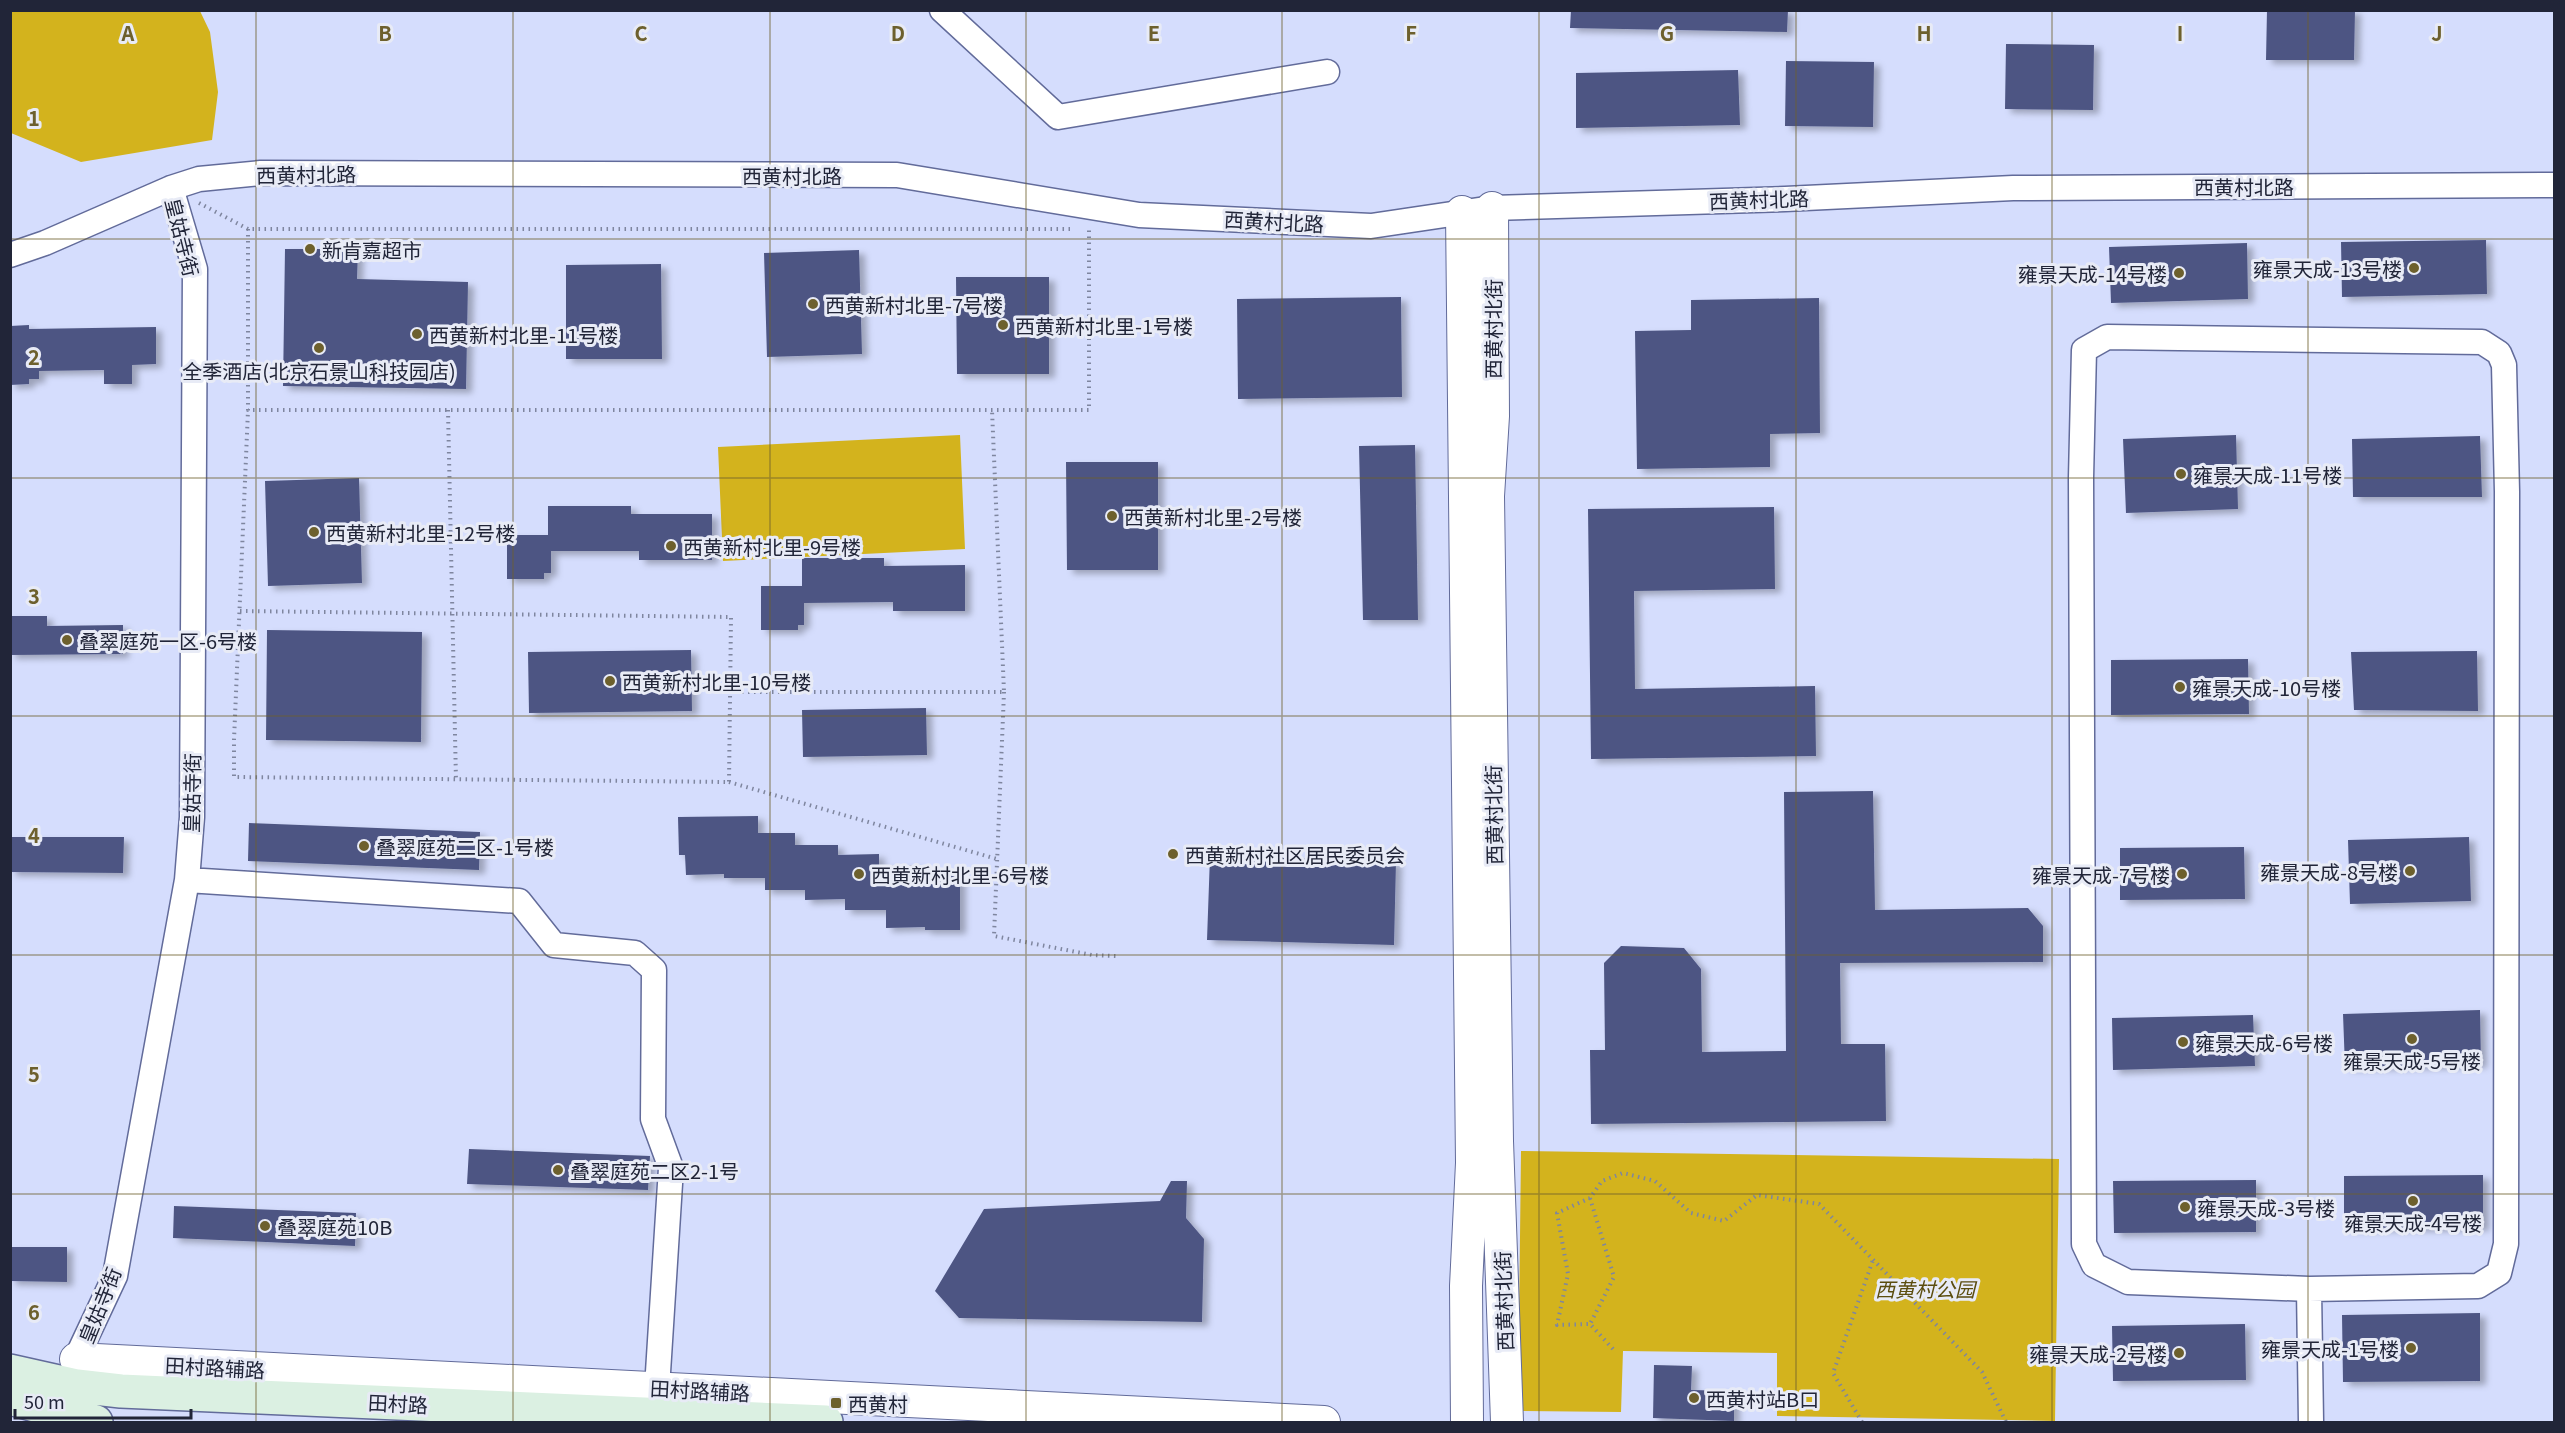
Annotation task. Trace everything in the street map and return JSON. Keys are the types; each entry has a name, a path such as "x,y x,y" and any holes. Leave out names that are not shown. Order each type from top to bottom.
{"main road":[{"path":"10,1371 75,1404"},
{"name":"田村路","path":"10,1398 75,1404 132,1392 539,1397 826,1422"},
{"name":"田村路","path":"75,1404 96,1422"}],"street":[{"path":"942,10 1058,117 1327,72"},
{"name":"西黄村北路","path":"10,255 45,243 171,188 199,179 261,173 897,175 1139,215 1371,226 1477,210 2013,188 2554,185"},
{"name":"皇姑寺街","path":"75,1404 115,1276 187,880 192,817 195,269 171,188"},
{"name":"西黄村北街","path":"1467,1422 1466,1286 1472,1162 1477,210"},
{"name":"西黄村北街","path":"1477,210 1493,416 1488,496 1497,1141 1507,1422"},
{"path":"2107,338 2482,342 2499,353 2504,365 2507,492 2506,1244 2499,1273 2478,1286 2309,1289 2128,1282 2094,1265 2084,1244 2081,478 2084,350 2107,338"},
{"path":"187,880 519,901 554,945 635,953 654,970 653,1119 671,1168 657,1388"},
{"path":"2309,1289 2311,1422"},
{"name":"田村路辅路","path":"539,1397 657,1388 1324,1422"}],"path":[{"path":"171,188 248,229 1077,229"},
{"path":"248,229 248,410 234,777 729,782 998,860"},
{"path":"248,410 1089,410 1089,229"},
{"path":"448,410 456,781"},
{"path":"992,410 1004,692 994,936 1092,955 1117,956"},
{"path":"240,611 731,617 729,782"},
{"path":"730,692 1004,692"},
{"path":"1613,1349 1590,1324 1557,1325 1568,1274 1557,1213 1590,1198 1602,1181 1623,1173 1655,1181 1690,1213 1724,1221 1757,1195 1819,1204 1982,1372 2006,1422"},
{"path":"1590,1198 1614,1277 1590,1324"},
{"path":"1862,1422 1833,1373 1873,1260"}],"green space":[{"path":"10,11 200,11 210,32 218,92 212,140 81,162 11,133"},
{"path":"960,435 965,549 723,561 718,447"},
{"name":"西黄村公园","path":"1521,1151 2059,1159 2055,1421 1777,1416 1777,1353 1623,1351 1621,1412 1518,1411"}],"building":[{"path":"1571,10 1788,10 1787,32 1570,28"},
{"path":"2267,10 2355,10 2354,60 2266,60"},
{"path":"2006,44 2094,45 2093,110 2005,109"},
{"path":"1786,61 1874,62 1873,127 1785,126"},
{"path":"1738,70 1740,125 1576,128 1576,73"},
{"name":"雍景天成-13号楼","path":"2486,240 2487,294 2342,297 2341,242"},
{"name":"雍景天成-14号楼","path":"2247,243 2248,299 2111,303 2109,247"},
{"path":"285,249 358,249 357,279 468,282 466,389 283,386"},
{"name":"西黄新村北里-7号楼","path":"859,250 862,354 767,357 764,253"},
{"path":"661,264 662,359 566,359 566,265"},
{"name":"西黄新村北里-1号楼","path":"956,277 1049,277 1049,374 957,374"},
{"path":"1401,297 1402,397 1238,399 1237,299"},
{"path":"1819,298 1820,433 1770,434 1770,467 1637,469 1635,331 1691,330 1691,300"},
{"path":"29,325 29,329 156,327 156,364 132,365 132,384 104,384 104,370 39,371 39,379 29,379 29,384 10,385 10,326"},
{"name":"雍景天成-11号楼","path":"2236,435 2238,509 2126,513 2123,439"},
{"path":"2480,436 2482,497 2353,497 2352,439"},
{"path":"1415,445 1418,620 1363,620 1359,446"},
{"name":"西黄新村北里-2号楼","path":"1066,462 1158,462 1158,570 1067,570"},
{"name":"西黄新村北里-12号楼","path":"359,478 362,583 268,586 265,481"},
{"name":"西黄新村北里-9号楼","path":"548,506 631,506 631,514 712,514 712,560 639,560 639,551 551,551 551,573 544,573 544,579 507,579 507,535 548,535"},
{"path":"1774,507 1775,589 1634,591 1635,689 1815,686 1816,756 1591,759 1588,509"},
{"path":"802,558 884,558 884,566 965,565 965,611 893,611 893,602 804,603 804,625 798,625 798,630 761,630 761,586 802,586"},
{"name":"叠翠庭苑一区-6号楼","path":"10,616 47,616 47,626 123,625 123,654 10,655"},
{"path":"267,630 422,632 421,742 266,740"},
{"name":"西黄新村北里-10号楼","path":"691,650 692,711 529,713 528,652"},
{"path":"2477,651 2478,711 2354,710 2351,652"},
{"name":"雍景天成-10号楼","path":"2248,659 2249,714 2111,715 2111,660"},
{"path":"926,708 927,755 803,757 802,710"},
{"path":"1873,791 1875,910 2028,908 2043,926 2043,962 1840,963 1841,1044 1885,1044 1886,1121 1591,1124 1590,1050 1605,1050 1604,963 1621,946 1684,948 1701,969 1702,1052 1786,1051 1784,792"},
{"name":"西黄新村北里-6号楼","path":"758,816 758,833 795,833 795,845 838,845 838,855 879,854 879,865 918,865 918,874 960,874 960,930 925,930 925,927 886,928 886,910 845,910 845,899 805,900 805,890 765,890 765,878 724,878 724,874 686,875 685,855 679,855 678,817"},
{"name":"叠翠庭苑二区-1号楼","path":"249,823 480,832 479,870 248,861"},
{"path":"10,837 124,837 123,873 10,872"},
{"name":"雍景天成-8号楼","path":"2469,837 2471,901 2350,904 2348,840"},
{"name":"雍景天成-7号楼","path":"2244,847 2245,899 2120,900 2120,848"},
{"path":"1210,856 1396,861 1394,945 1207,940"},
{"name":"雍景天成-5号楼","path":"2480,1010 2481,1064 2345,1067 2343,1014"},
{"name":"雍景天成-6号楼","path":"2253,1015 2255,1066 2113,1070 2112,1018"},
{"name":"叠翠庭苑二区2-1号","path":"469,1149 650,1156 648,1190 467,1184"},
{"name":"雍景天成-4号楼","path":"2483,1175 2483,1227 2344,1228 2344,1176"},
{"name":"雍景天成-3号楼","path":"2256,1180 2256,1232 2114,1233 2113,1181"},
{"path":"1171,1181 1187,1181 1186,1218 1204,1239 1202,1322 959,1318 935,1291 984,1209 1160,1201"},
{"name":"叠翠庭苑10B","path":"174,1206 356,1213 355,1246 173,1238"},
{"path":"10,1247 67,1247 67,1282 10,1281"},
{"name":"雍景天成-1号楼","path":"2480,1313 2480,1381 2343,1382 2342,1315"},
{"name":"雍景天成-2号楼","path":"2245,1324 2246,1380 2113,1381 2112,1326"},
{"name":"西黄村站B口","path":"1654,1365 1692,1366 1691,1390 1734,1391 1734,1421 1653,1418"}],"place":[{"name":"新肯嘉超市","path":"310,249"},
{"name":"雍景天成-13号楼","path":"2414,268"},
{"name":"雍景天成-14号楼","path":"2179,273"},
{"name":"西黄新村北里-7号楼","path":"813,304"},
{"name":"西黄新村北里-1号楼","path":"1003,325"},
{"name":"西黄新村北里-11号楼","path":"417,334"},
{"name":"全季酒店(北京石景山科技园店)","path":"319,348"},
{"name":"雍景天成-11号楼","path":"2181,474"},
{"name":"西黄新村北里-2号楼","path":"1112,516"},
{"name":"西黄新村北里-12号楼","path":"314,532"},
{"name":"西黄新村北里-9号楼","path":"671,546"},
{"name":"叠翠庭苑一区-6号楼","path":"67,640"},
{"name":"西黄新村北里-10号楼","path":"610,681"},
{"name":"雍景天成-10号楼","path":"2180,687"},
{"name":"叠翠庭苑二区-1号楼","path":"364,846"},
{"name":"西黄新村社区居民委员会","path":"1173,854"},
{"name":"雍景天成-8号楼","path":"2410,871"},
{"name":"西黄新村北里-6号楼","path":"859,874"},
{"name":"雍景天成-7号楼","path":"2182,874"},
{"name":"雍景天成-5号楼","path":"2412,1039"},
{"name":"雍景天成-6号楼","path":"2183,1042"},
{"name":"叠翠庭苑二区2-1号","path":"558,1170"},
{"name":"雍景天成-4号楼","path":"2413,1201"},
{"name":"雍景天成-3号楼","path":"2185,1207"},
{"name":"叠翠庭苑10B","path":"265,1226"},
{"name":"雍景天成-1号楼","path":"2411,1348"},
{"name":"雍景天成-2号楼","path":"2179,1353"},
{"name":"西黄村站B口","path":"1694,1398"},
{"name":"西黄村","path":"836,1403"}]}
